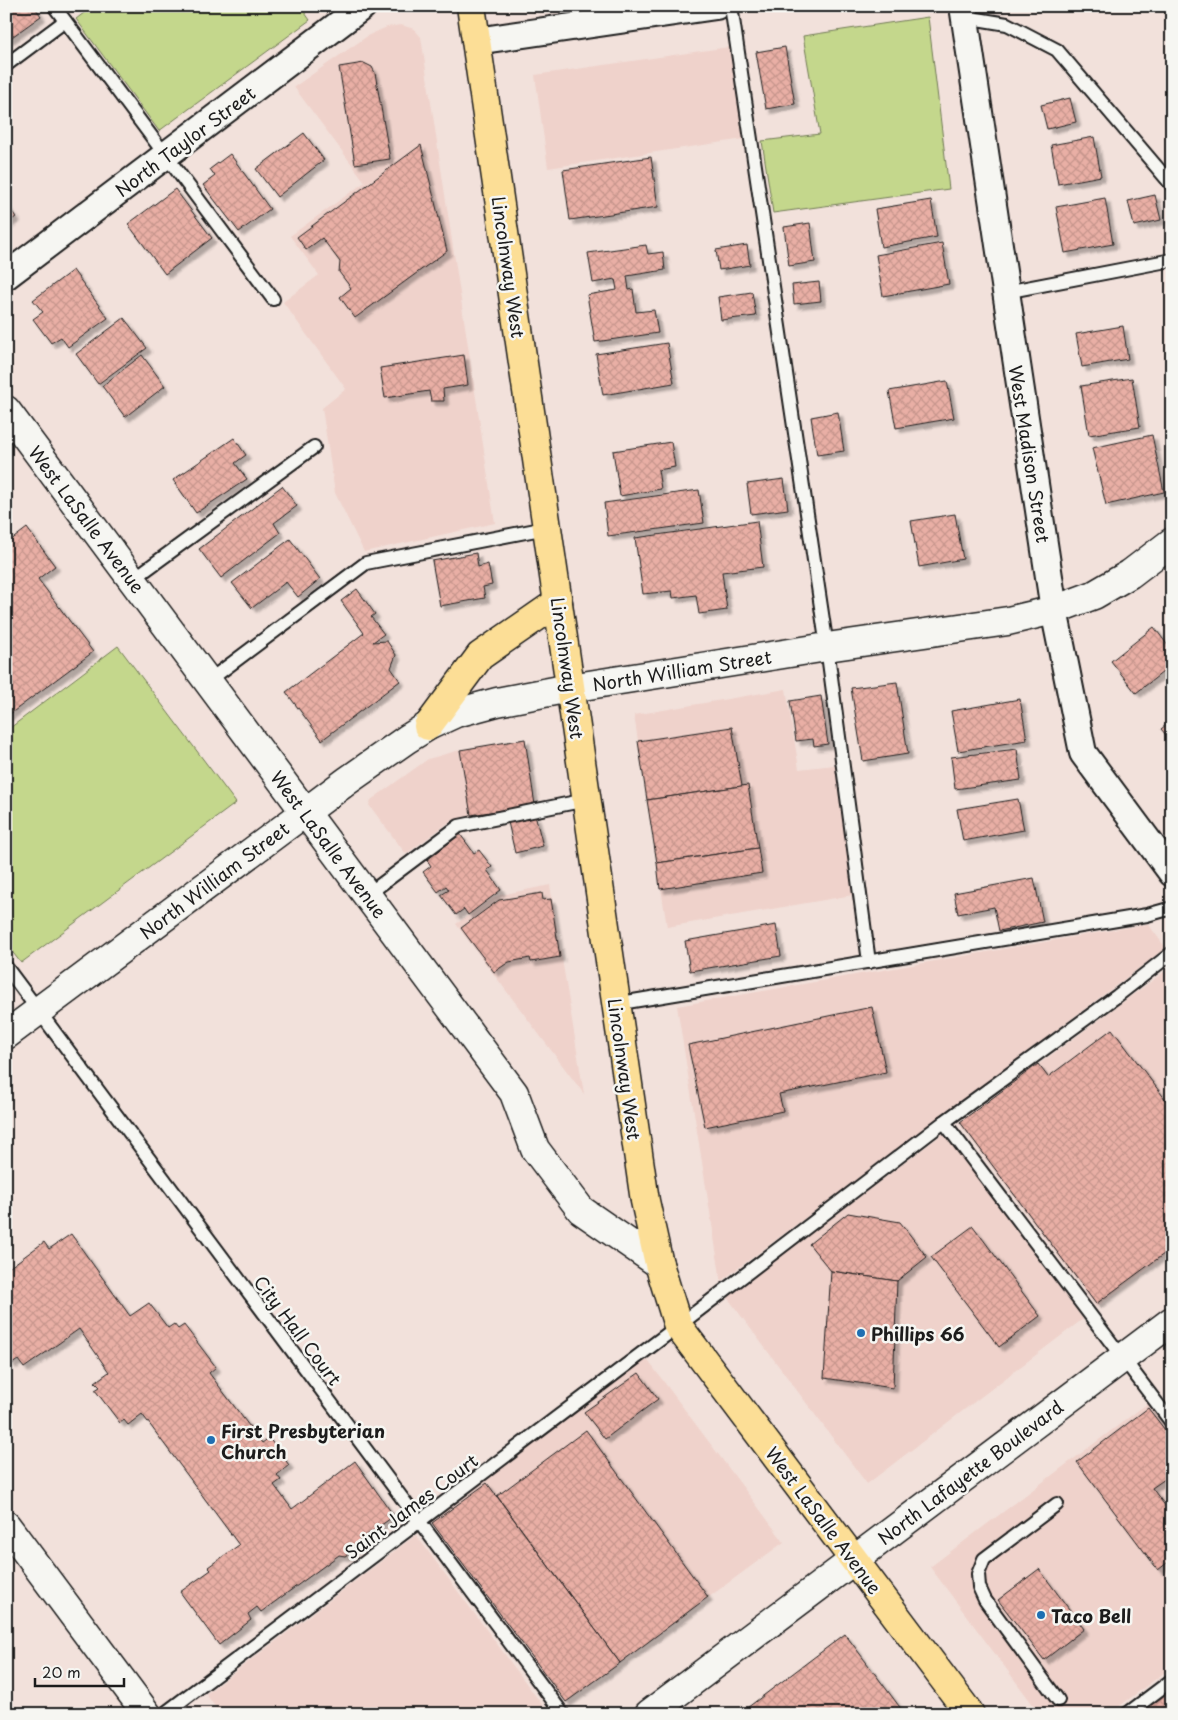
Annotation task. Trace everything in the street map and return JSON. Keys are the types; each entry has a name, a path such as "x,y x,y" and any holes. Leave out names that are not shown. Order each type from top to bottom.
{"main road":[{"name":"Lincolnway West","path":"471,6 644,1201 659,1264 678,1326"},
{"path":"428,726 480,656 558,602"},
{"name":"West LaSalle Avenue","path":"678,1326 970,1714"}],"street":[{"name":"North Taylor Street","path":"6,276 363,6"},
{"path":"476,41 716,6"},
{"name":"West Madison Street","path":"964,12 1054,610 1083,753 1172,873"},
{"name":"West LaSalle Avenue","path":"6,410 514,1093 535,1149 581,1210 659,1264"},
{"name":"North William Street","path":"6,1035 306,812 428,726 456,713 497,702 570,688 827,647 1008,621 1054,610 1094,595 1130,574 1172,542"},
{"name":"North Lafayette Boulevard","path":"649,1714 1172,1321"},
{"path":"6,1525 147,1714"}],"lane":[{"path":"54,6 273,299"},
{"path":"731,6 827,647 869,962"},
{"path":"964,12 1007,24 1057,50 1170,178"},
{"path":"6,64 65,21"},
{"path":"1005,292 1172,260"},
{"path":"132,580 314,447"},
{"path":"208,682 366,563 546,528"},
{"path":"366,895 459,826 586,800"},
{"path":"615,1004 1147,915 1172,908"},
{"name":"Saint James Court","path":"164,1714 678,1326 944,1122 1172,954"},
{"name":"City Hall Court","path":"6,966 563,1714"},
{"path":"944,1122 1172,1423"},
{"path":"1057,1504 984,1559 978,1574 979,1587 985,1600 1058,1700"},
{"path":"1126,1714 1172,1680"}],"path":[{"path":"83,1714 87,1711"}],"shaded area":[{"path":"401,25 414,29 421,37 495,523 364,552 335,493 322,408 346,389 283,302 319,275 290,236 365,182 294,87 369,35 387,27"},
{"path":"729,47 744,139 548,168 535,75"},
{"path":"786,689 799,769 835,765 853,895 667,927 634,715"},
{"path":"525,739 535,805 452,820 406,854 369,805 371,800 428,759 460,750"},
{"path":"550,885 584,1094 456,924 496,896"},
{"path":"1148,924 1166,948 721,1281 677,1006"},
{"path":"1172,966 1172,1251 1096,1307 959,1123"},
{"path":"944,1133 1083,1319 867,1484 727,1297"},
{"path":"646,1358 784,1542 566,1702 430,1520"},
{"path":"1148,1403 1172,1435 1172,1667 1109,1714 1040,1714 930,1567"},
{"path":"416,1535 549,1714 220,1714 206,1694"}],"green space":[{"path":"93,6 300,6 310,20 159,131 76,19"},
{"path":"928,17 949,189 773,213 762,141 820,134 803,36"},
{"path":"118,646 236,803 21,963 6,944 6,731"}],"building":[{"path":"6,6 34,6 41,16 9,39 6,35"},
{"path":"785,47 795,104 766,109 756,52"},
{"path":"364,63 372,67 375,73 390,159 355,164 339,67"},
{"path":"1070,98 1076,122 1047,129 1041,105"},
{"path":"304,133 324,160 277,197 256,169"},
{"path":"1094,137 1101,176 1058,184 1051,145"},
{"path":"421,145 447,251 355,318 340,297 351,288 339,272 340,262 322,238 306,250 297,237"},
{"path":"230,154 270,209 239,232 203,185 215,176 210,169"},
{"path":"651,157 658,207 570,220 563,170"},
{"path":"175,189 212,238 165,274 128,224"},
{"path":"1155,195 1161,220 1134,226 1128,201"},
{"path":"1105,198 1113,244 1065,253 1056,207"},
{"path":"931,200 937,237 881,247 875,209"},
{"path":"6,204 16,217 6,224"},
{"path":"810,223 815,262 789,266 784,227"},
{"path":"942,243 949,284 883,296 876,255"},
{"path":"646,245 648,254 663,252 665,270 627,276 629,290 633,289 636,312 654,310 658,333 595,342 587,295 617,290 615,279 593,283 588,253"},
{"path":"747,245 750,265 719,270 716,250"},
{"path":"73,270 108,318 68,347 61,337 51,343 33,319 43,312 33,300"},
{"path":"819,282 821,301 794,304 792,285"},
{"path":"752,292 756,316 721,320 718,297"},
{"path":"124,318 147,348 98,384 76,354"},
{"path":"1123,326 1128,359 1082,367 1076,334"},
{"path":"667,343 674,383 603,395 596,354"},
{"path":"142,355 165,386 125,417 102,386"},
{"path":"464,355 468,385 443,389 444,401 431,401 429,391 385,398 380,368"},
{"path":"1132,378 1140,427 1089,435 1081,386"},
{"path":"947,381 954,418 896,428 889,391"},
{"path":"838,412 844,451 817,455 811,417"},
{"path":"1152,435 1164,492 1106,505 1092,448"},
{"path":"234,438 246,455 235,463 247,479 196,513 173,480"},
{"path":"671,442 675,467 658,470 661,489 620,496 613,451"},
{"path":"784,479 788,509 751,514 747,484"},
{"path":"282,486 297,506 274,523 280,533 221,578 199,549"},
{"path":"699,490 704,523 608,536 604,503"},
{"path":"955,514 963,559 919,567 911,521"},
{"path":"757,521 763,567 722,572 727,610 699,614 696,595 673,598 672,591 643,594 635,538"},
{"path":"27,528 55,566 38,579 93,652 6,717 6,544"},
{"path":"290,539 320,579 298,597 286,582 252,608 232,583"},
{"path":"476,553 478,567 488,564 492,585 483,587 485,598 440,606 432,561"},
{"path":"357,589 375,614 371,617 384,634 373,642 387,641 396,655 391,668 400,681 322,740 286,692 364,633 341,601"},
{"path":"1154,627 1172,651 1172,665 1136,693 1111,661"},
{"path":"897,682 908,754 863,761 851,688"},
{"path":"821,696 828,744 814,746 813,739 796,741 790,701"},
{"path":"1020,699 1027,740 958,751 951,711"},
{"path":"1172,720 1172,742 1161,729"},
{"path":"732,727 742,786 647,800 638,741"},
{"path":"525,739 535,805 471,815 460,750"},
{"path":"1017,749 1021,780 955,789 951,757"},
{"path":"748,785 758,848 657,863 647,800"},
{"path":"1018,799 1024,830 963,841 957,809"},
{"path":"535,815 543,846 515,853 508,822"},
{"path":"460,834 474,853 479,850 492,867 487,870 501,890 468,915 464,909 456,915 441,895 449,890 446,886 438,892 423,872 431,866 427,860"},
{"path":"758,848 762,873 660,889 657,863"},
{"path":"1034,878 1043,922 999,931 994,907 958,914 954,893"},
{"path":"542,893 543,900 551,899 560,957 531,962 530,958 509,962 494,972 461,928 499,900"},
{"path":"776,925 781,956 690,971 685,941"},
{"path":"872,1007 886,1072 779,1094 783,1111 705,1127 688,1045"},
{"path":"1112,1029 1172,1108 1172,1248 1096,1304 960,1122 1038,1064 1048,1077"},
{"path":"848,1213 900,1222 927,1257 897,1281 831,1271 809,1244"},
{"path":"973,1226 1040,1316 999,1347 931,1257"},
{"name":"First Presbyterian Church","path":"71,1234 130,1316 149,1303 168,1328 174,1324 178,1329 184,1325 216,1367 209,1373 262,1443 269,1438 289,1465 277,1475 281,1480 274,1485 292,1509 355,1461 394,1516 360,1540 352,1552 345,1556 339,1555 261,1612 257,1607 248,1614 251,1620 219,1645 180,1592 211,1570 208,1567 239,1545 142,1414 128,1425 124,1420 120,1423 95,1390 100,1387 95,1382 109,1372 79,1329 24,1368 18,1360 12,1364 6,1356 6,1270 44,1242 49,1249"},
{"name":"Phillips 66","path":"831,1271 897,1281 893,1388 824,1378"},
{"path":"639,1373 658,1399 605,1439 584,1412"},
{"path":"1148,1408 1172,1439 1172,1474 1152,1488 1172,1515 1172,1559 1158,1570 1077,1462"},
{"path":"586,1430 708,1597 620,1663 497,1496"},
{"path":"487,1483 620,1663 566,1702 432,1523"},
{"name":"Taco Bell","path":"1039,1569 1084,1629 1044,1660 998,1600"},
{"path":"845,1634 905,1714 739,1714"},
{"path":"1172,1687 1172,1714 1136,1714"}],"place":[{"name":"Phillips 66","path":"861,1333"},
{"name":"First Presbyterian Church","path":"211,1440"},
{"name":"Taco Bell","path":"1041,1615"}]}
